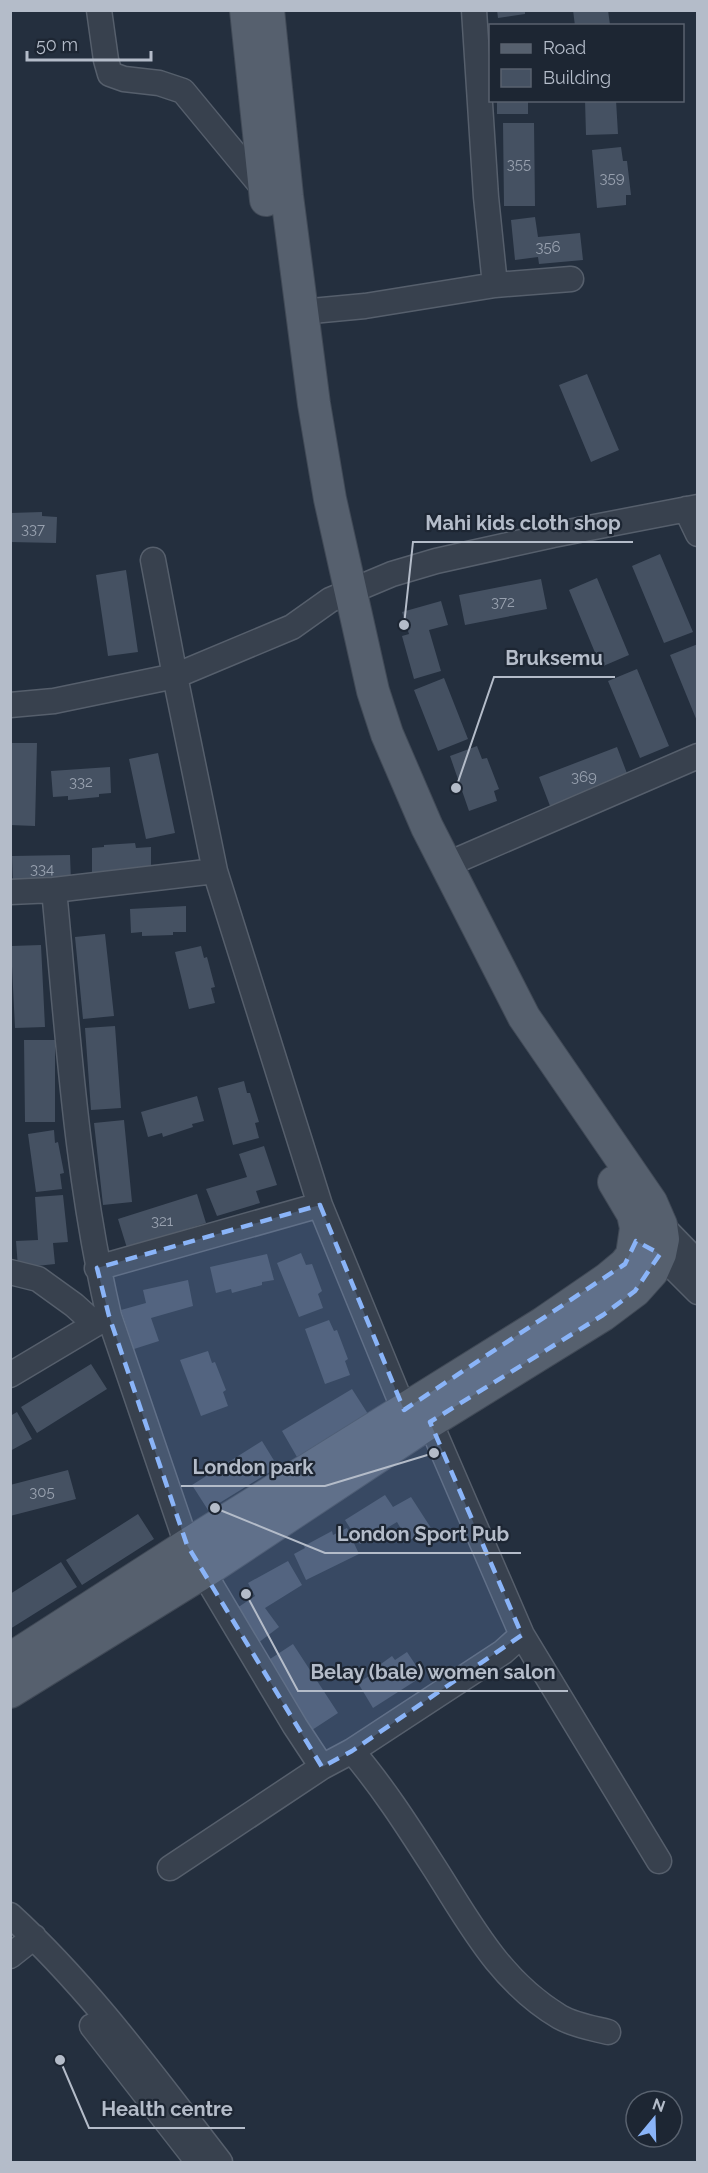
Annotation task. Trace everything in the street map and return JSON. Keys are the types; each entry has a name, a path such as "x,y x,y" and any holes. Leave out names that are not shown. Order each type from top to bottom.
{"main road":[{"path":"10,1692 204,1572 543,1323 607,1280 625,1264 647,1233 651,1202 524,1017 427,827 387,734 340,596 282,326 264,189 246,10"},
{"path":"268,10 301,312 330,499 340,596 355,701 391,796 504,1015 542,1080 647,1233"},
{"path":"10,1659 187,1545 417,1416"}],"street":[{"path":"99,10 106,60 111,74 124,79 159,83 183,91 264,189"},
{"path":"474,10 486,196 495,285"},
{"path":"301,312 365,306 495,285 572,279"},
{"path":"10,705 54,701 175,676 292,627 340,596 392,574 436,561 692,508 698,534"},
{"path":"153,560 215,872 320,1205 417,1416 522,1635 659,1860"},
{"path":"446,864 698,756"},
{"path":"10,892 54,890 215,872"},
{"path":"54,890 80,1152 97,1268 101,1319 187,1545 322,1767"},
{"path":"97,1268 320,1205"},
{"path":"647,1233 698,1263"},
{"path":"647,1233 698,1292"},
{"path":"10,1272 38,1279 74,1305 101,1319"},
{"path":"10,1375 101,1319"},
{"path":"170,1868 322,1767 352,1751 503,1652 522,1635"},
{"path":"352,1751 372,1775 487,1950 515,1982 560,2017 608,2032"},
{"path":"10,1915 20,1944 70,1998 198,2163"},
{"path":"20,1944 114,2028 220,2163"}],"highlighted area":[{"path":"320,1205 404,1410 625,1264 636,1241 660,1254 635,1291 603,1315 430,1422 522,1635 352,1751 322,1767 187,1545 109,1316 97,1268"}],"building":[{"path":"497,10 525,10 525,14 498,18"},
{"path":"573,10 608,10 610,24 575,24"},
{"path":"497,102 528,102 528,114 497,114"},
{"path":"585,102 616,102 618,134 586,135"},
{"path":"503,123 534,123 535,206 504,206"},
{"path":"621,147 623,161 627,161 631,195 626,195 626,205 597,208 592,150"},
{"path":"535,217 538,237 580,233 583,260 539,264 538,257 515,260 511,220"},
{"path":"587,374 619,450 591,462 559,385"},
{"path":"42,512 42,516 57,517 56,543 10,542 10,513"},
{"path":"660,554 693,632 664,643 632,566"},
{"path":"126,570 138,652 108,656 96,575"},
{"path":"597,578 629,655 601,667 569,590"},
{"path":"541,579 547,609 465,625 459,595"},
{"path":"441,601 448,625 429,630 441,671 414,679 402,636 409,634 402,612"},
{"path":"698,644 698,721 697,721 670,655"},
{"path":"637,669 669,746 640,758 608,681"},
{"path":"444,678 468,739 438,751 414,690"},
{"path":"10,743 37,743 35,826 10,825"},
{"path":"477,746 482,759 487,758 499,789 494,791 497,801 469,811 450,756"},
{"path":"617,747 628,776 550,806 539,777"},
{"path":"158,753 175,833 146,839 129,759"},
{"path":"110,767 111,793 99,794 99,797 68,800 68,796 53,797 51,771"},
{"path":"135,843 136,848 151,847 151,874 92,874 92,848"},
{"path":"70,855 71,881 13,883 12,856"},
{"path":"186,906 186,932 173,932 173,935 142,936 142,932 131,933 130,909"},
{"path":"105,934 114,1016 83,1019 75,937"},
{"path":"41,945 45,1027 15,1028 11,946"},
{"path":"201,946 204,958 207,957 215,987 211,988 215,1003 189,1009 175,952"},
{"path":"115,1026 121,1108 91,1110 85,1028"},
{"path":"24,1040 55,1040 55,1122 25,1122"},
{"path":"244,1081 259,1122 255,1123 259,1138 233,1145 218,1088"},
{"path":"197,1096 204,1121 163,1137 162,1133 148,1137 141,1112"},
{"path":"124,1120 132,1202 103,1205 94,1123"},
{"path":"54,1130 55,1143 58,1142 64,1173 60,1174 62,1189 36,1192 28,1134"},
{"path":"264,1146 277,1185 256,1191 260,1203 217,1216 206,1189 247,1177 239,1154"},
{"path":"197,1194 206,1223 127,1248 118,1219"},
{"path":"63,1195 68,1242 53,1243 55,1264 18,1268 16,1241 38,1240 35,1197"},
{"path":"301,1253 306,1265 312,1264 322,1291 318,1294 323,1308 299,1317 277,1263"},
{"path":"267,1254 274,1280 232,1293 231,1289 216,1293 210,1267"},
{"path":"188,1280 193,1306 151,1318 159,1341 134,1349 121,1310 146,1303 143,1290"},
{"path":"329,1320 334,1331 337,1330 348,1359 345,1361 350,1375 325,1384 305,1329"},
{"path":"208,1351 226,1390 223,1392 228,1406 201,1416 180,1360"},
{"path":"91,1364 107,1389 37,1433 21,1407"},
{"path":"352,1389 368,1414 297,1457 282,1431"},
{"path":"17,1412 32,1439 10,1451 10,1416"},
{"path":"262,1441 278,1467 208,1510 192,1485"},
{"path":"68,1470 76,1499 10,1516 10,1485"},
{"path":"385,1495 393,1507 411,1497 431,1528 408,1541 397,1522 360,1544 345,1520"},
{"path":"138,1514 154,1539 82,1585 66,1560"},
{"path":"347,1528 359,1554 306,1580 294,1554 332,1531 333,1535"},
{"path":"288,1561 302,1585 265,1608 279,1627 258,1643 234,1610 255,1596 248,1583"},
{"path":"61,1562 77,1587 10,1629 10,1594"},
{"path":"293,1644 338,1713 312,1730 267,1661"},
{"path":"407,1652 423,1676 373,1708 358,1683 392,1656 395,1660"}],"place":[{"name":"Mahi kids cloth shop","path":"404,625"},
{"name":"Bruksemu","path":"456,788"},
{"name":"London park","path":"434,1453"},
{"name":"London Sport Pub","path":"215,1508"},
{"name":"Belay (bale) women salon","path":"246,1594"},
{"name":"Health centre","path":"60,2060"}]}
